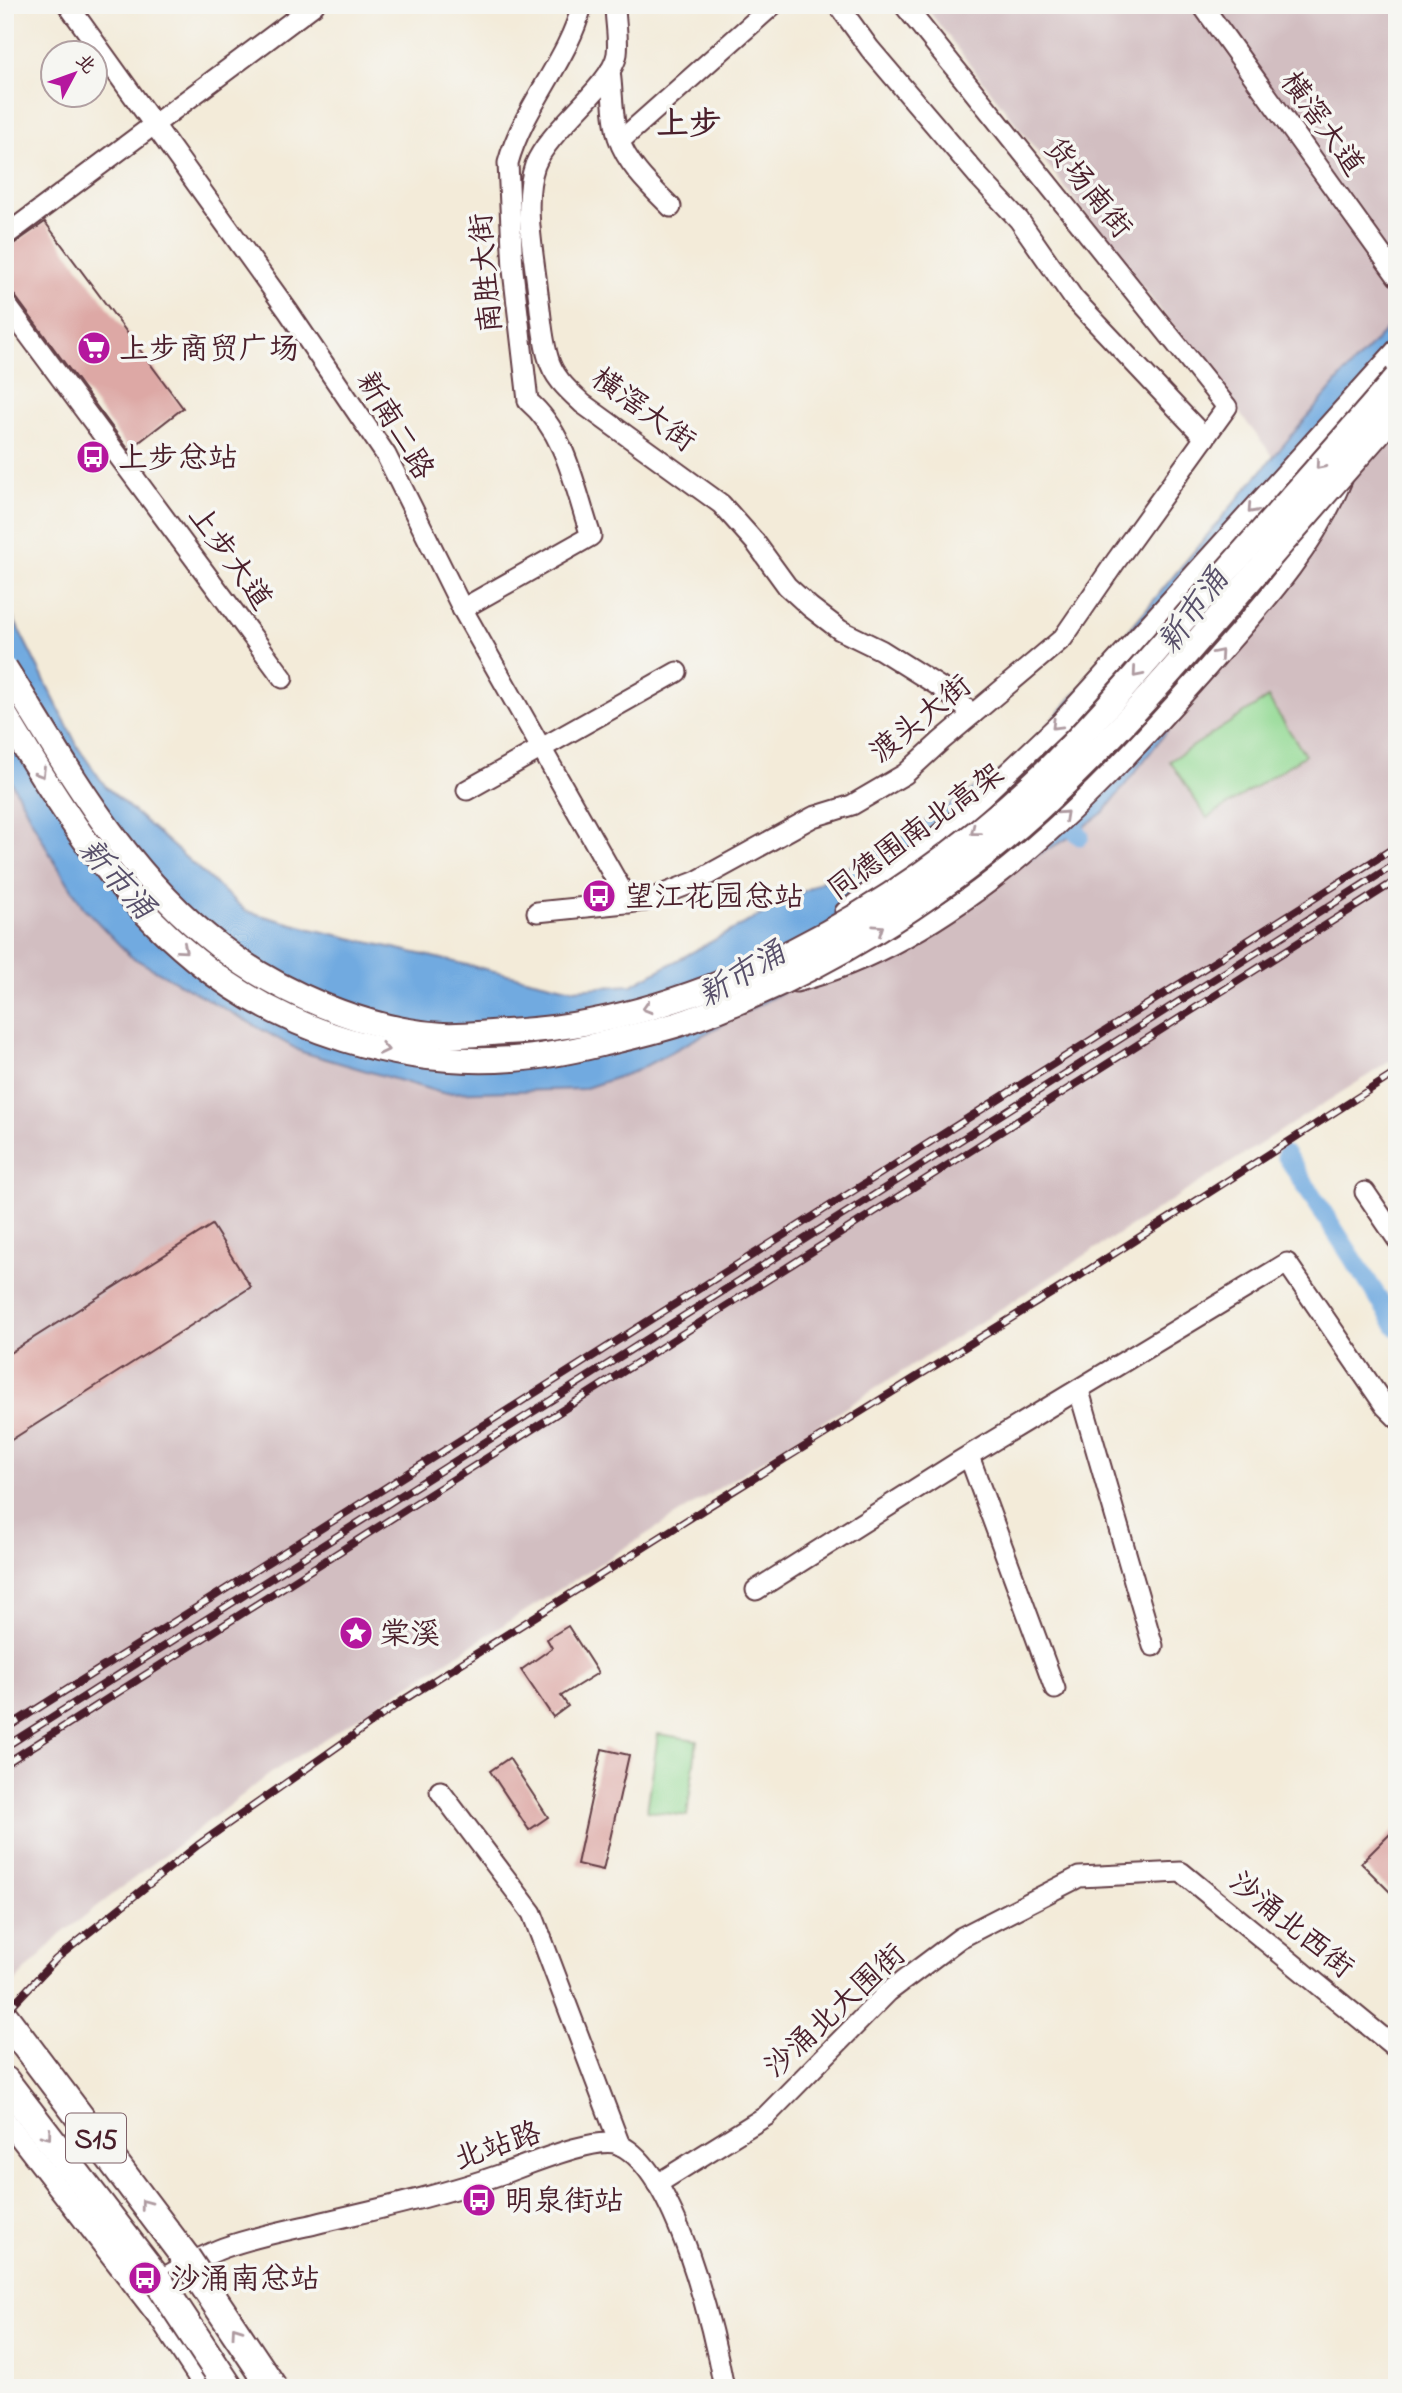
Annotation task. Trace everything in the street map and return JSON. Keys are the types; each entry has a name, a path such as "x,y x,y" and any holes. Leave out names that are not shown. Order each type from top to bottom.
{"highway":[{"name":"S15","path":"5,2018 186,2258 273,2388"},
{"name":"S15","path":"5,2081 157,2279 229,2388"}],"main road":[{"name":"同德围南北高架","path":"5,668 98,817 146,877 198,929 245,966 334,1011 389,1026 443,1035 572,1026 643,1010 687,996 803,946 845,923 910,880 1009,804 1096,720 1397,377"},
{"name":"同德围南北高架","path":"5,715 74,828 116,882 161,929 198,962 269,1008 346,1041 425,1057 516,1059 558,1054 655,1032 690,1021 755,993 867,937 959,874 1036,810 1090,760 1147,699 1397,412"}],"street":[{"name":"新南二路","path":"68,5 288,311 386,455 462,608 629,903"},
{"path":"5,236 314,5"},
{"name":"南胜大街","path":"462,608 591,536 561,445 545,417 528,401 513,270 508,163 511,150 541,88 577,26 582,5"},
{"path":"615,5 617,54 610,71 618,136 629,159 671,207"},
{"path":"620,141 773,5"},
{"path":"838,5 870,49 1019,220 1074,299 1205,438"},
{"name":"货场南街","path":"904,5 1227,407"},
{"name":"横滘大道","path":"1202,5 1397,276"},
{"name":"横滘大街","path":"610,71 551,139 535,165 530,187 530,227 541,318 548,358 555,372 564,387 583,404 721,504 755,542 787,586 810,607 841,630 881,650 940,687 973,715"},
{"name":"上步大道","path":"5,303 283,678"},
{"path":"803,946 963,815 1060,723 1397,349"},
{"path":"755,993 822,975 858,961 933,921 1025,852 1068,813 1158,723 1292,569 1331,508 1363,413 1397,370"},
{"name":"渡头大街","path":"537,912 645,901 695,882 813,817 852,805 905,774 1063,638 1227,407"},
{"path":"467,790 677,672"},
{"path":"1365,1192 1397,1239"},
{"path":"756,1590 968,1456 1287,1263 1385,1406 1397,1418"},
{"path":"1079,1391 1153,1646"},
{"path":"968,1456 1055,1689"},
{"path":"440,1791 532,1913 620,2145 638,2159 668,2204 702,2296 724,2388"},
{"name":"沙涌北西街","path":"1181,1872 1397,2049"},
{"name":"沙涌北大围街","path":"657,2184 766,2116 888,1992 960,1938 1079,1877 1181,1872"},
{"path":"5,2119 139,2291 205,2388"},
{"name":"北站路","path":"139,2291 225,2247 452,2192 596,2143 620,2145"}],"shaded area":[{"path":"924,5 1397,5 1397,1057 274,1771 60,1935 5,1992 5,770 50,854 636,1071 1067,839 1104,812 1254,619 1323,521"}],"green space":[{"path":"1268,698 1305,755 1207,818 1170,761"},
{"path":"658,1734 697,1740 687,1816 647,1811"}],"water":[{"name":"新市涌","path":"1397,319 1397,425 1373,450 1254,619 1104,812 1067,839 636,1071 583,1089 442,1093 302,1052 130,956 83,907 50,854 5,770 5,602 79,749 106,787 246,911 311,929 573,989 632,985 896,841 1019,758 1088,680 1343,375"}],"building":[{"name":"上步商贸广场","path":"45,222 183,408 129,450 15,296 5,288 5,250"},
{"path":"212,1225 251,1287 5,1444 5,1356"},
{"path":"568,1626 598,1673 561,1696 568,1706 553,1717 521,1670 552,1648 547,1639"},
{"path":"602,1749 629,1755 603,1870 577,1864"},
{"path":"509,1758 548,1817 529,1830 490,1771"},
{"path":"1397,1827 1397,1899 1361,1863"}],"waterway":[{"path":"1058,813 1080,836"},
{"path":"1286,1155 1397,1327"}],"railway":[{"path":"5,1729 1397,846"},
{"path":"5,1747 1397,863"},
{"path":"5,1764 1397,880"},
{"path":"5,2013 56,1959 198,1845 405,1699 1076,1278 1397,1072"}],"place":[{"name":"上步商贸广场","path":"94,348"},
{"name":"上步总站","path":"93,457"},
{"name":"望江花园总站","path":"599,896"},
{"name":"棠溪","path":"356,1633"},
{"name":"明泉街站","path":"479,2200"},
{"name":"沙涌南总站","path":"145,2278"}],"district":[{"name":"上步","path":"689,122"}]}
